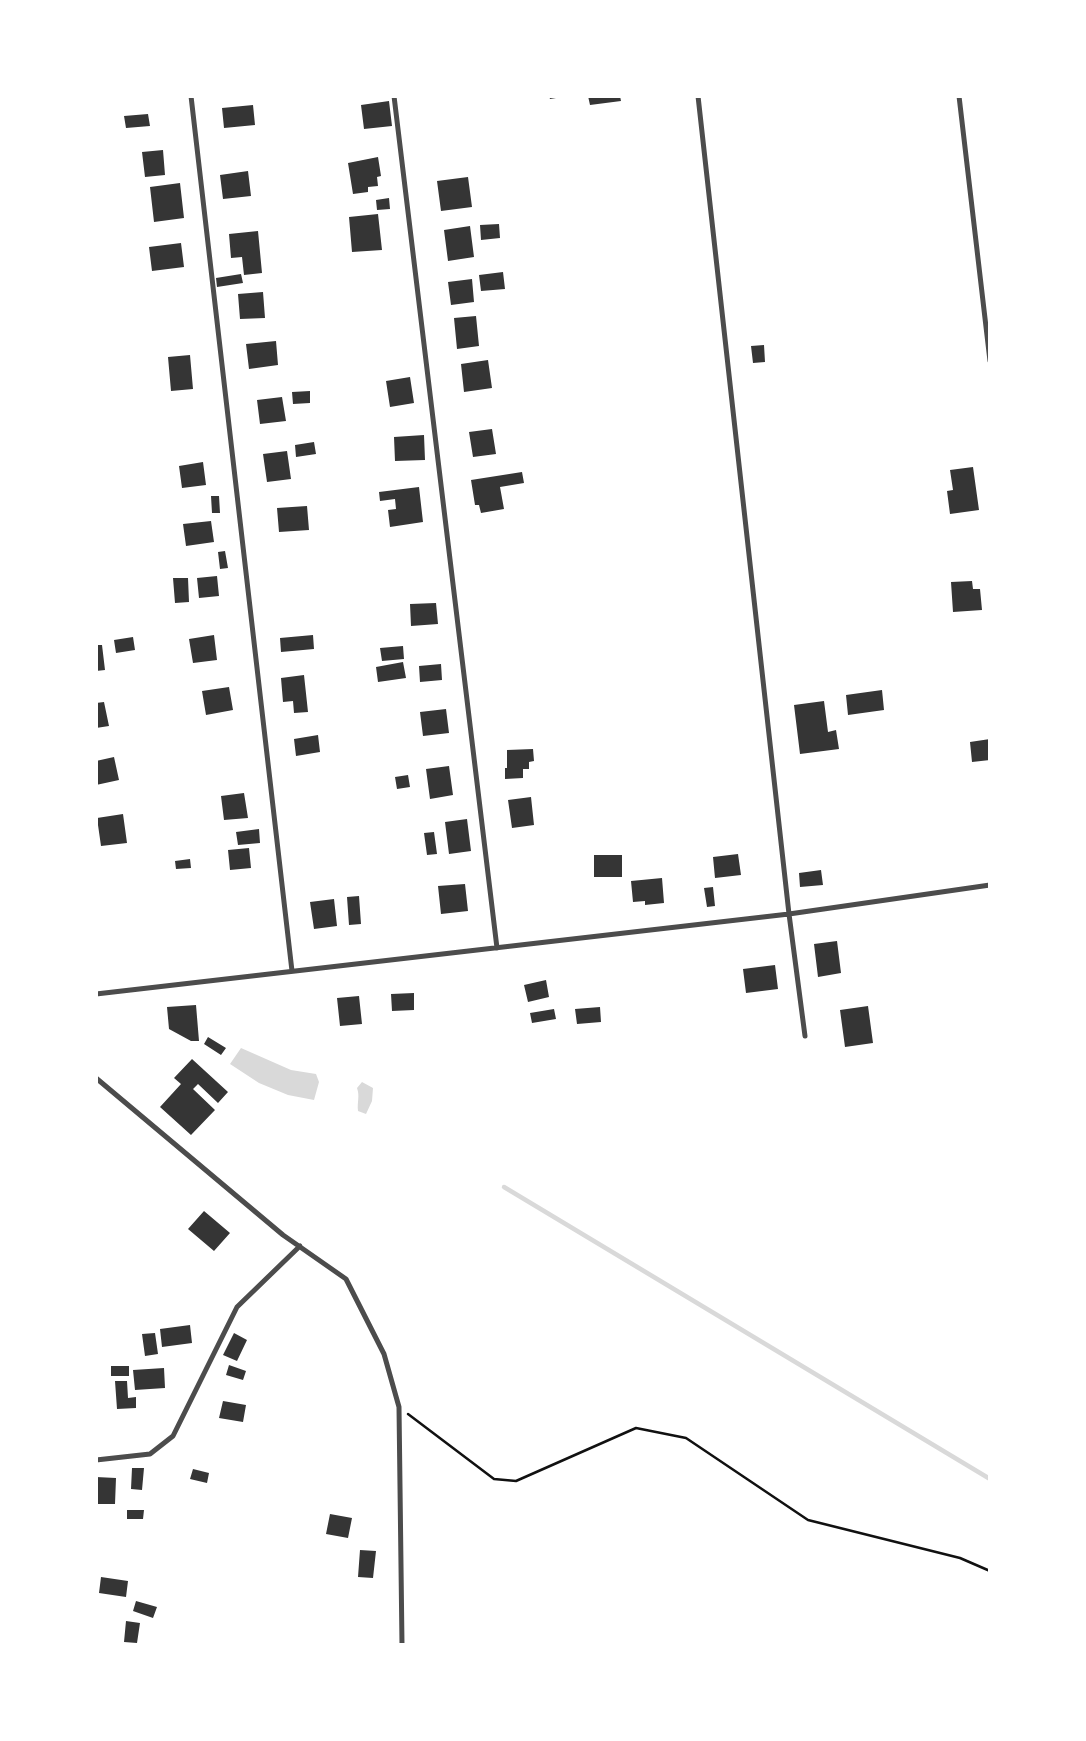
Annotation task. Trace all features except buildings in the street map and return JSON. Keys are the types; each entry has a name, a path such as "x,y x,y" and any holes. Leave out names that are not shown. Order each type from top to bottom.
{"street":[{"path":"191,96 292,971"},
{"path":"394,96 497,948"},
{"path":"698,96 789,914 805,1036"},
{"path":"959,96 990,361"},
{"path":"96,994 789,914 990,885"},
{"path":"96,1078 283,1235 346,1279 384,1354 399,1407 402,1645"},
{"path":"96,1460 150,1454 173,1436 237,1307 300,1246"}],"path":[{"path":"399,1407 494,1480 516,1481 636,1428 686,1438 808,1520 960,1558 990,1571"}],"shaded area":[{"path":"241,1048 291,1070 316,1074 319,1082 314,1100 288,1095 259,1083 230,1064"},
{"path":"362,1082 373,1088 372,1101 366,1114 358,1111 357,1088"}],"waterway":[{"path":"504,1187 990,1479"}]}
